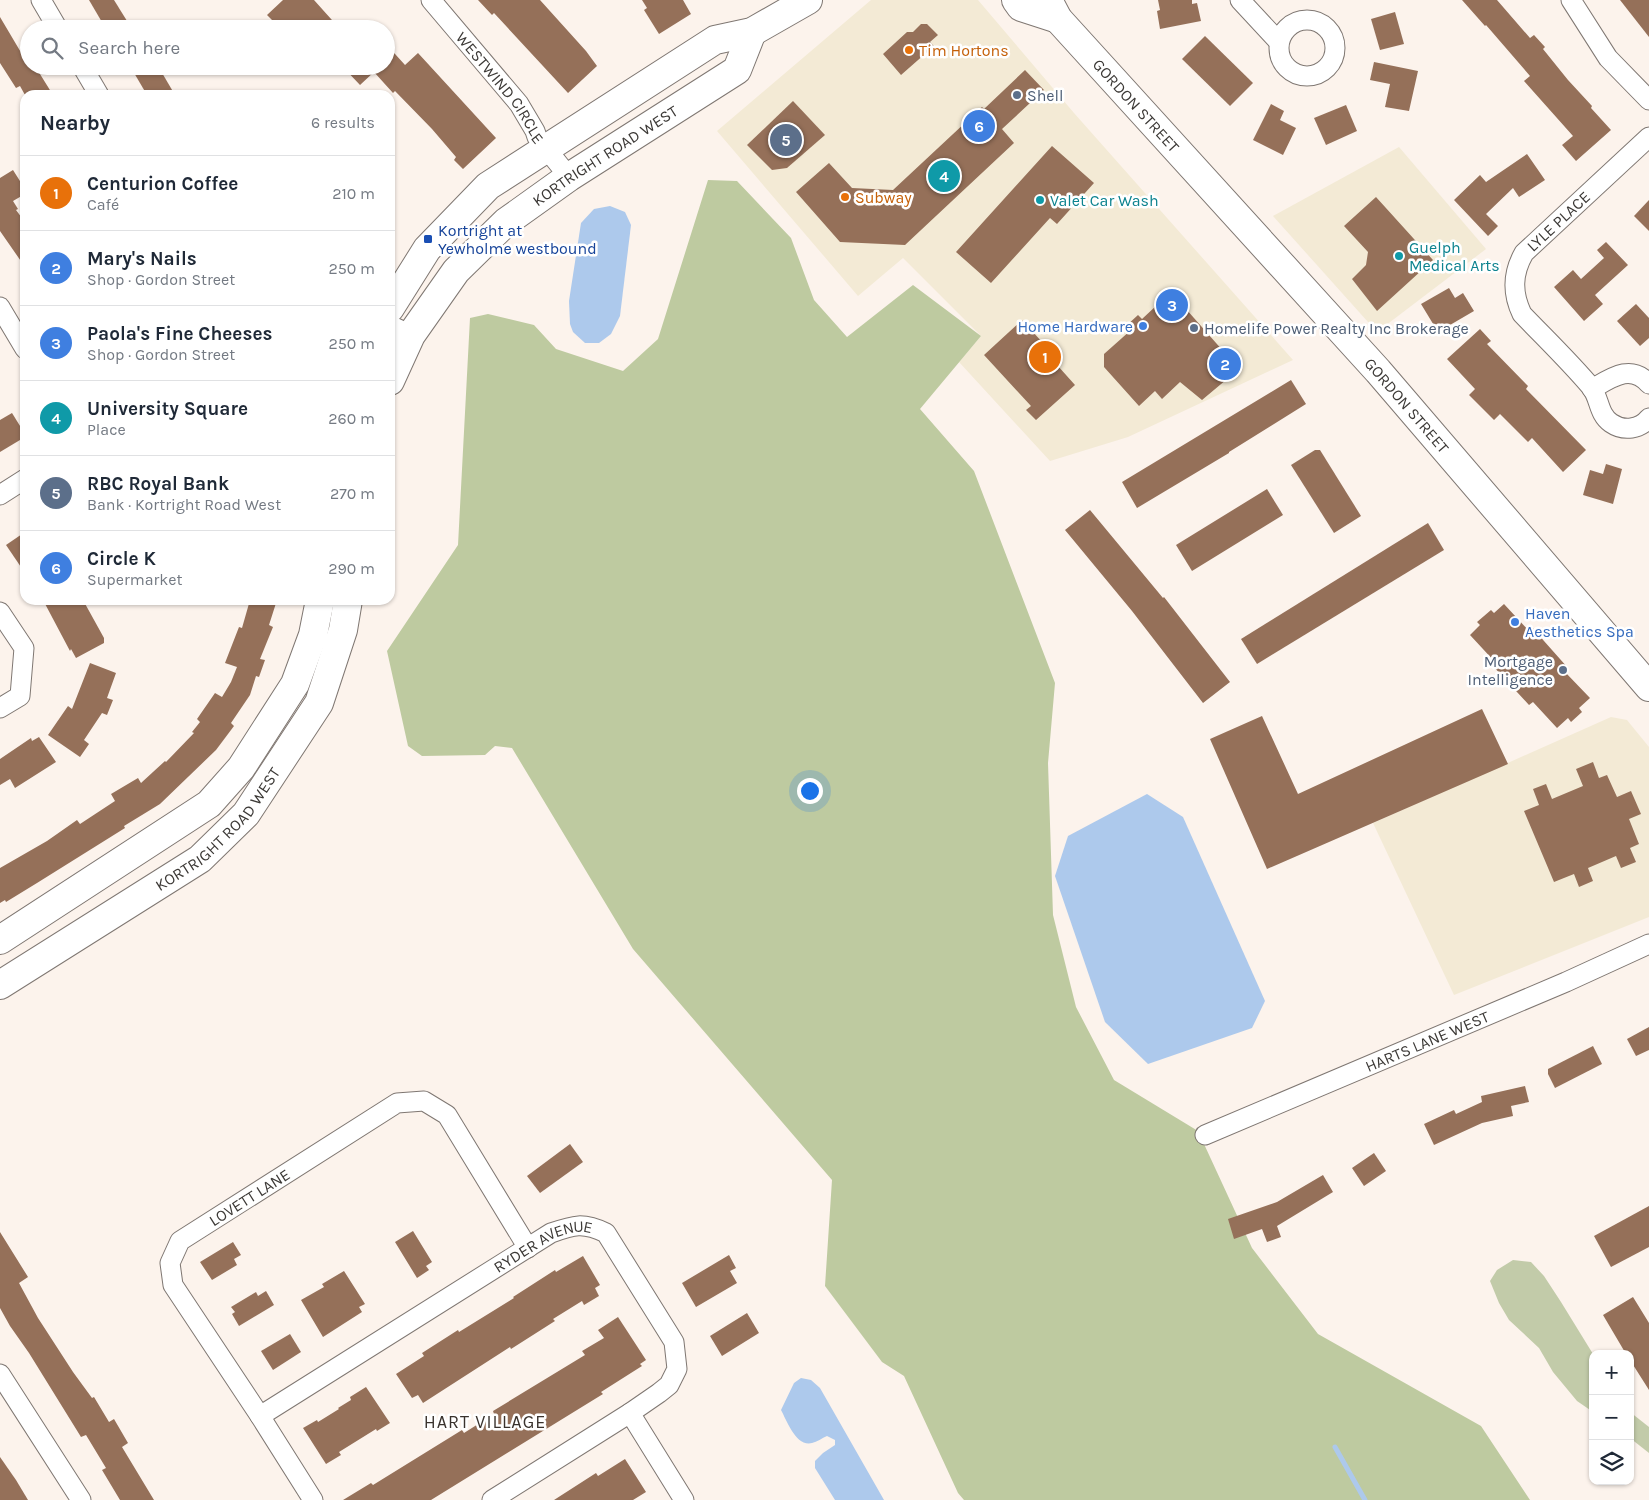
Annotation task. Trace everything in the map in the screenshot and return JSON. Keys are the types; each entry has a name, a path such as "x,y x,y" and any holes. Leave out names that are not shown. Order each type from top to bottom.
{"street":[{"path":"41,0 53,20"},
{"name":"WESTWIND CIRCLE","path":"430,0 519,104 537,137 569,177"},
{"path":"395,300 427,249 488,186 715,40 752,32 808,0"},
{"name":"GORDON STREET","path":"1016,0 1022,6 1053,10 1378,371 1649,687"},
{"path":"1240,0 1280,42"},
{"path":"1570,0 1608,58 1649,100"},
{"name":"KORTRIGHT ROAD WEST","path":"395,356 400,330 506,222 569,177 737,70 752,32"},
{"path":"87,75 96,90"},
{"name":"LYLE PLACE","path":"1649,137 1533,243 1521,259 1515,277 1514,290 1522,314 1592,389 1605,418 1621,428 1640,426 1649,418"},
{"path":"0,308 20,341"},
{"path":"1592,389 1620,374 1629,373 1646,380 1649,384"},
{"path":"0,495 20,482"},
{"name":"KORTRIGHT ROAD WEST","path":"0,940 209,804 241,768 295,684 312,634 319,605"},
{"name":"KORTRIGHT ROAD WEST","path":"0,985 200,859 246,814 319,703 343,630 347,605"},
{"path":"0,612 24,648 20,696 0,708"},
{"name":"HARTS LANE WEST","path":"1205,1135 1557,986 1649,944"},
{"name":"LOVETT LANE","path":"313,1500 173,1285 170,1262 180,1241 397,1103 424,1101 447,1115 528,1248"},
{"name":"RYDER AVENUE","path":"260,1416 551,1233 572,1225 593,1227 606,1233 674,1342 676,1369 669,1384 659,1394 492,1500"},
{"path":"0,1374 81,1500"},
{"path":"630,1413 684,1500"}],"shaded area":[{"path":"871,0 978,0 1074,113 1293,360 1128,437 1050,461 959,362 981,336 903,258 858,296 717,131"},
{"path":"1399,147 1486,249 1377,332 1273,216"},
{"path":"1611,717 1627,720 1649,747 1649,917 1454,995 1373,823"}],"green space":[{"path":"708,180 737,181 791,238 814,300 847,337 913,285 981,336 920,409 974,471 1055,683 1048,763 1053,915 1076,1007 1114,1080 1198,1131 1252,1248 1318,1334 1481,1426 1530,1500 964,1500 958,1493 904,1376 882,1362 825,1286 832,1180 633,949 512,748 495,746 485,755 422,756 408,746 387,651 458,545 470,318 488,314 534,325 556,349 623,371 658,339"},
{"path":"1513,1260 1531,1262 1544,1276 1591,1350 1589,1350 1589,1409 1577,1401 1553,1372 1539,1348 1509,1320 1499,1303 1490,1281 1497,1270"},
{"path":"1634,1415 1649,1427 1649,1453 1634,1441"}],"water":[{"path":"610,206 625,212 631,225 620,316 611,334 599,343 585,343 573,332 570,324 569,301 581,223 594,209"},
{"path":"1147,794 1183,817 1265,1001 1252,1028 1148,1064 1105,1022 1055,876 1068,836"},
{"path":"801,1378 811,1380 820,1388 884,1500 835,1500 815,1468 815,1461 835,1445 835,1440 827,1436 812,1443 801,1441 789,1426 781,1410 794,1383"}],"building":[{"path":"89,0 114,0 126,20 101,20"},
{"path":"283,0 314,0 332,20 272,20 267,15"},
{"path":"478,0 540,0 597,66 568,93 494,13 492,15"},
{"path":"642,0 683,0 691,14 659,34 644,10 647,8"},
{"path":"1158,0 1192,0 1192,4 1197,3 1201,21 1160,29 1157,11 1160,10"},
{"path":"1462,0 1497,0 1530,38 1534,35 1545,47 1543,49 1611,130 1576,161 1562,145 1573,136 1524,81 1530,76"},
{"path":"1620,0 1649,0 1649,37"},
{"path":"1395,12 1404,44 1380,50 1371,19"},
{"path":"0,17 20,51 20,75 41,75 50,90 22,90 20,86 16,88 0,63"},
{"name":"Tim Hortons","path":"921,24 927,24 938,35 930,42 934,46 901,75 883,54 907,32 913,32"},
{"path":"1205,36 1253,83 1230,106 1182,59"},
{"path":"418,53 496,138 463,169 454,160 456,157 432,129 395,90 390,90 377,75 395,75 395,54 405,65"},
{"path":"1374,62 1418,71 1409,111 1385,107 1390,84 1370,80"},
{"path":"1025,70 1044,90 1002,129 1014,143 905,245 840,242 796,192 829,163 852,188 893,190 982,107 984,109"},
{"path":"135,75 163,75 172,90 144,90"},
{"path":"351,75 371,75 360,85"},
{"path":"793,101 825,135 787,168 772,170 747,145"},
{"path":"1271,104 1284,111 1280,120 1296,128 1283,155 1253,140"},
{"path":"1346,105 1357,131 1326,145 1314,118"},
{"name":"Valet Car Wash","path":"1052,146 1094,183 1057,224 1050,218 991,283 956,252"},
{"path":"1527,154 1545,180 1519,197 1513,188 1486,214 1498,226 1488,236 1454,200 1480,175 1486,182"},
{"path":"13,170 20,181 20,197 13,201 20,215 20,260 0,231 0,178"},
{"name":"Guelph Medical Arts","path":"1376,197 1433,260 1377,311 1352,279 1366,265 1368,252 1344,226"},
{"path":"1649,200 1649,231 1634,216"},
{"path":"1606,242 1628,265 1595,295 1603,304 1584,321 1554,287 1573,270 1581,279 1604,258 1597,250"},
{"path":"1449,288 1455,298 1463,293 1474,311 1438,332 1421,304"},
{"path":"1171,292 1239,369 1202,400 1180,382 1162,399 1155,391 1139,406 1104,367 1104,354 1131,330 1126,326 1138,315 1142,319"},
{"path":"1636,304 1649,318 1649,338 1640,346 1617,321"},
{"path":"1022,320 1043,343 1040,346 1075,385 1036,420 1026,410 1031,406 984,355"},
{"path":"1480,329 1491,341 1487,344 1528,386 1526,389 1586,450 1563,472 1532,438 1528,442 1500,414 1494,420 1469,395 1475,389 1447,359"},
{"path":"1291,380 1306,404 1137,508 1122,482"},
{"path":"12,413 20,426 20,440 0,452 0,420"},
{"path":"1315,450 1320,450 1361,516 1334,533 1291,465"},
{"path":"1606,464 1622,469 1613,504 1583,495 1590,470 1603,474"},
{"path":"1267,489 1283,515 1192,571 1176,545"},
{"path":"1090,510 1164,597 1230,682 1203,703 1132,611 1065,530"},
{"path":"1428,523 1444,550 1257,664 1241,639"},
{"path":"20,535 20,566 6,545"},
{"path":"1504,604 1529,631 1533,628 1568,668 1565,672 1590,698 1579,708 1582,712 1571,722 1568,718 1557,728 1533,702 1529,705 1492,665 1495,662 1470,635 1480,625 1477,622 1491,610 1494,613"},
{"path":"46,605 86,605 104,638 104,643 76,658 71,649 70,651"},
{"path":"249,605 275,605 269,625 273,627 260,659 265,660 259,677 256,676 250,695 231,723 234,726 216,750 160,804 37,883 6,902 5,900 0,903 0,868 47,841 77,820 80,824 115,801 111,794 138,778 141,783 166,762 194,733 192,732 200,722 197,719 215,693 222,697 231,682 237,667 225,663 239,627 242,628"},
{"path":"90,663 116,673 107,698 113,700 107,715 102,713 84,740 89,744 80,757 48,735 68,706 72,709"},
{"path":"1482,709 1508,764 1267,869 1210,739 1262,716 1298,794"},
{"path":"39,737 56,762 15,788 10,779 0,785 0,759 31,738 32,741"},
{"path":"1593,762 1599,778 1607,775 1617,797 1631,791 1641,814 1629,819 1639,844 1630,848 1636,862 1621,868 1616,856 1588,868 1593,881 1579,887 1574,874 1554,882 1524,811 1539,805 1533,789 1546,784 1552,799 1583,786 1576,769"},
{"path":"1649,1027 1649,1050 1636,1056 1627,1039"},
{"path":"1593,1046 1602,1064 1555,1088 1548,1074 1548,1069"},
{"path":"1525,1086 1529,1102 1511,1106 1513,1116 1482,1123 1434,1145 1424,1124 1454,1110 1456,1114 1482,1102 1481,1096"},
{"path":"570,1144 583,1162 540,1193 527,1176"},
{"path":"1374,1153 1386,1171 1364,1186 1352,1168"},
{"path":"1323,1175 1333,1192 1277,1226 1281,1237 1267,1242 1262,1229 1234,1239 1228,1219 1277,1202"},
{"path":"1649,1206 1649,1247 1611,1267 1594,1236"},
{"path":"413,1231 432,1262 426,1266 429,1270 417,1278 395,1242"},
{"path":"0,1232 28,1277 19,1283 38,1318 73,1372 92,1398 94,1397 109,1422 114,1419 128,1443 122,1447 154,1500 120,1500 102,1470 106,1468 86,1435 81,1437 10,1326 0,1308"},
{"path":"233,1242 241,1255 234,1259 237,1265 212,1280 200,1262"},
{"path":"729,1255 736,1268 730,1271 737,1283 696,1307 682,1283"},
{"path":"583,1256 600,1285 595,1288 599,1296 584,1305 582,1301 553,1319 555,1321 511,1349 510,1347 423,1403 418,1395 412,1398 396,1374 424,1356 422,1353 458,1330 459,1332 555,1270 556,1272"},
{"path":"344,1271 365,1304 359,1307 362,1312 323,1337 301,1300 324,1287 322,1284"},
{"path":"266,1291 274,1305 239,1326 232,1314 235,1312 231,1307 256,1292 258,1296"},
{"path":"1633,1297 1649,1323 1649,1390 1634,1366 1634,1350 1624,1350 1603,1315"},
{"path":"747,1313 759,1333 722,1356 710,1336"},
{"path":"618,1317 646,1360 640,1364 642,1366 601,1392 603,1394 431,1500 343,1500 371,1483 373,1485 462,1430 464,1433 494,1414 493,1411 585,1355 582,1351 604,1338 598,1330"},
{"path":"290,1334 301,1352 273,1370 261,1351"},
{"path":"366,1387 390,1423 377,1431 376,1429 339,1452 341,1455 326,1464 303,1428 317,1420 318,1422 339,1409 351,1400 350,1397"},
{"path":"0,1457 16,1480 28,1500 0,1500"},
{"path":"625,1459 646,1492 633,1500 554,1500 596,1473 598,1476"}],"waterway":[{"path":"1335,1447 1365,1500"}],"place":[{"name":"Tim Hortons","path":"909,50"},
{"name":"Shell","path":"1017,95"},
{"name":"Circle K","path":"979,126"},
{"name":"RBC Royal Bank","path":"786,140"},
{"name":"University Square","path":"944,176"},
{"name":"Subway","path":"845,197"},
{"name":"Valet Car Wash","path":"1040,200"},
{"name":"Kortright at Yewholme westbound","path":"428,239"},
{"name":"Guelph Medical Arts","path":"1399,256"},
{"name":"Paola's Fine Cheeses","path":"1172,305"},
{"name":"Home Hardware","path":"1143,326"},
{"name":"Homelife Power Realty Inc Brokerage","path":"1194,328"},
{"name":"Centurion Coffee","path":"1045,357"},
{"name":"Mary's Nails","path":"1225,364"},
{"name":"Haven Aesthetics Spa","path":"1515,622"},
{"name":"Mortgage Intelligence","path":"1563,670"}],"district":[{"name":"HART VILLAGE","path":"485,1422"}]}
